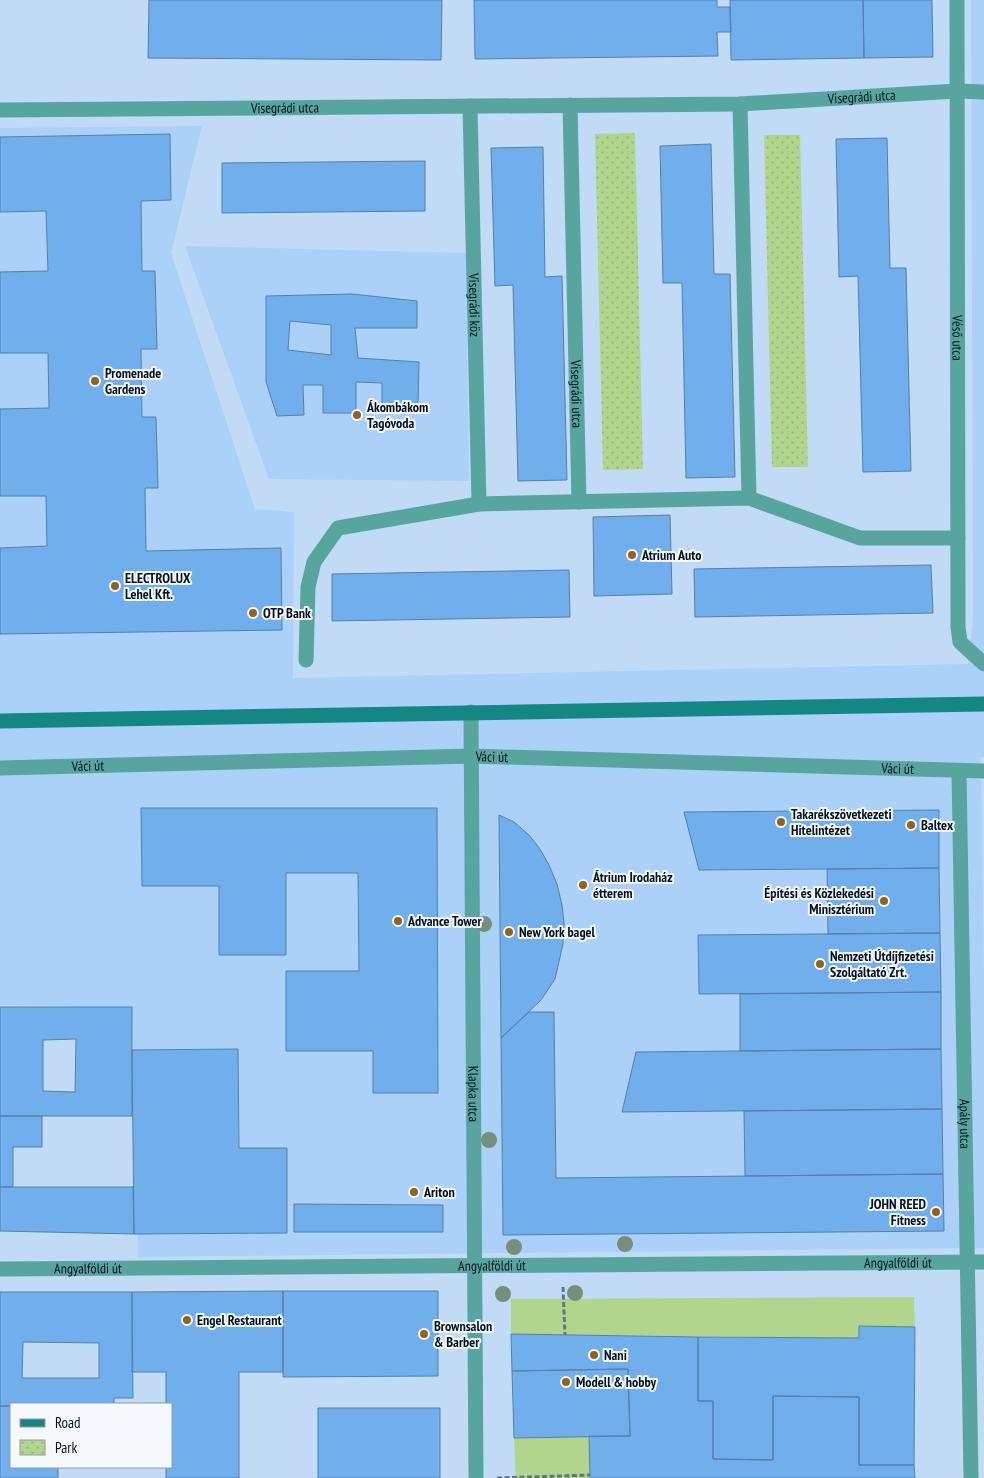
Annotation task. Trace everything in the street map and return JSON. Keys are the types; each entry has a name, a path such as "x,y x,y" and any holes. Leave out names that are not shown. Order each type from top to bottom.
{"main road":[{"path":"0,721 984,704"}],"street":[{"name":"Véső utca","path":"957,0 958,627 960,642 984,664"},
{"name":"Visegrádi utca","path":"0,110 740,104 957,91 984,92"},
{"path":"740,104 749,498"},
{"name":"Visegrádi utca","path":"570,105 579,502"},
{"name":"Visegrádi köz","path":"470,106 472,352 479,504"},
{"path":"306,660 308,586 314,562 338,528 479,504 749,498 860,538 958,538"},
{"name":"Klapka utca","path":"471,712 476,1478"},
{"name":"Váci út","path":"0,768 471,756 959,772 984,771"},
{"name":"Apály utca","path":"959,772 971,1478"},
{"name":"Angyalföldi út","path":"0,1269 984,1262"}],"path":[{"path":"564,1287 565,1335"},
{"path":"493,1478 590,1475"}],"shaded area":[{"path":"971,0 984,0 984,757 981,757 984,982 984,1248 138,1257 132,1008 0,1005 0,128 202,126 171,253 255,509 294,512 293,678 968,664 973,618"},
{"name":"Ákombákom Tagóvoda","path":"185,246 466,253 469,481 269,479"}],"green space":[{"path":"635,133 643,469 603,470 595,134"},
{"path":"764,135 800,135 808,467 772,467"},
{"path":"914,1297 915,1327 859,1326 859,1338 511,1334 511,1299"},
{"path":"589,1436 590,1478 516,1478 514,1438"}],"building":[{"path":"149,0 442,0 441,60 148,58"},
{"path":"474,0 717,0 717,7 730,7 731,32 717,32 718,56 475,59"},
{"path":"730,0 863,0 864,58 731,60"},
{"path":"863,0 932,0 933,57 864,58"},
{"name":"Promenade Gardens","path":"170,134 171,200 141,201 142,271 155,271 157,349 141,349 142,417 156,417 158,488 145,488 146,551 281,548 282,630 0,634 0,548 47,546 46,496 0,496 0,409 49,408 48,353 0,353 0,272 48,271 46,211 0,212 0,137"},
{"path":"887,138 890,268 906,268 911,471 863,472 858,276 839,277 836,139"},
{"path":"711,144 714,274 730,274 735,477 686,478 682,283 663,283 660,146"},
{"path":"543,147 545,277 562,276 567,480 518,481 513,285 495,286 491,148"},
{"path":"425,161 425,211 222,213 222,163"},
{"path":"352,294 417,301 417,328 355,328 358,358 419,362 418,408 382,412 382,383 356,382 356,413 323,413 323,385 303,385 304,415 277,416 266,382 266,296","holes":["290,321 331,325 331,355 288,350"]},
{"name":"Atrium Auto","path":"670,515 672,594 594,596 593,517"},
{"path":"931,565 933,613 695,617 694,569"},
{"path":"569,570 570,617 332,621 332,574"},
{"name":"Advance Tower","path":"141,808 437,808 438,1093 373,1093 373,1051 286,1051 286,971 359,971 358,873 286,873 286,955 219,955 219,886 142,886"},
{"path":"939,810 939,868 827,869 699,870 684,812"},
{"path":"499,815 514,822 529,835 540,849 557,884 564,923 563,944 555,979 541,1000 501,1038"},
{"name":"Építési és Közlekedési Minisztérium","path":"939,868 940,933 828,934 827,869"},
{"name":"Nemzeti Útdíjfizetési Szolgáltató Zrt.","path":"940,933 941,992 699,994 698,935"},
{"path":"941,992 941,1049 740,1051 740,994"},
{"path":"0,1007 132,1007 132,1116 0,1116","holes":["76,1039 75,1092 43,1091 43,1040"]},
{"path":"529,1012 554,1012 556,1178 943,1174 944,1231 503,1235 501,1038"},
{"path":"238,1049 239,1148 287,1148 287,1233 134,1234 132,1050"},
{"path":"941,1049 942,1109 622,1112 636,1052"},
{"path":"942,1109 943,1174 745,1176 744,1111"},
{"path":"0,1116 42,1116 42,1147 13,1147 13,1187 0,1187"},
{"path":"0,1187 133,1187 134,1234 0,1231"},
{"path":"294,1204 443,1205 443,1232 294,1232"},
{"path":"283,1291 438,1291 438,1376 283,1377"},
{"path":"283,1291 283,1372 239,1372 239,1478 166,1478 166,1468 172,1468 172,1403 166,1403 166,1372 132,1372 132,1292"},
{"path":"0,1292 132,1292 133,1398 114,1398 114,1403 10,1403 10,1406 0,1406","holes":["23,1342 99,1343 99,1378 22,1378"]},
{"path":"859,1326 915,1327 914,1465 859,1465 859,1397 773,1396 773,1460 713,1459 713,1401 698,1401 698,1337 859,1338"},
{"path":"511,1334 698,1337 698,1401 713,1401 713,1459 773,1460 773,1396 859,1397 859,1465 914,1465 915,1478 590,1478 589,1436 630,1436 628,1369 512,1371"},
{"path":"628,1369 630,1436 514,1438 512,1371"},
{"path":"0,1406 10,1406 10,1468 58,1468 58,1478 0,1478"},
{"path":"318,1408 440,1408 440,1478 318,1478"}],"place":[{"name":"Promenade Gardens","path":"95,381"},
{"name":"Ákombákom Tagóvoda","path":"357,415"},
{"name":"Atrium Auto","path":"632,555"},
{"name":"ELECTROLUX Lehel Kft.","path":"115,586"},
{"name":"OTP Bank","path":"253,613"},
{"name":"Takarékszövetkezeti Hitelintézet","path":"781,822"},
{"name":"Baltex","path":"911,825"},
{"name":"Átrium Irodaház étterem","path":"583,885"},
{"name":"Építési és Közlekedési Minisztérium","path":"884,901"},
{"name":"Advance Tower","path":"398,921"},
{"name":"New York bagel","path":"509,932"},
{"name":"Nemzeti Útdíjfizetési Szolgáltató Zrt.","path":"820,964"},
{"name":"Ariton","path":"414,1192"},
{"name":"JOHN REED Fitness","path":"936,1212"},
{"name":"Engel Restaurant","path":"187,1320"},
{"name":"Brownsalon & Barber","path":"424,1334"},
{"name":"Nani","path":"594,1355"},
{"name":"Modell & hobby","path":"566,1382"}]}
